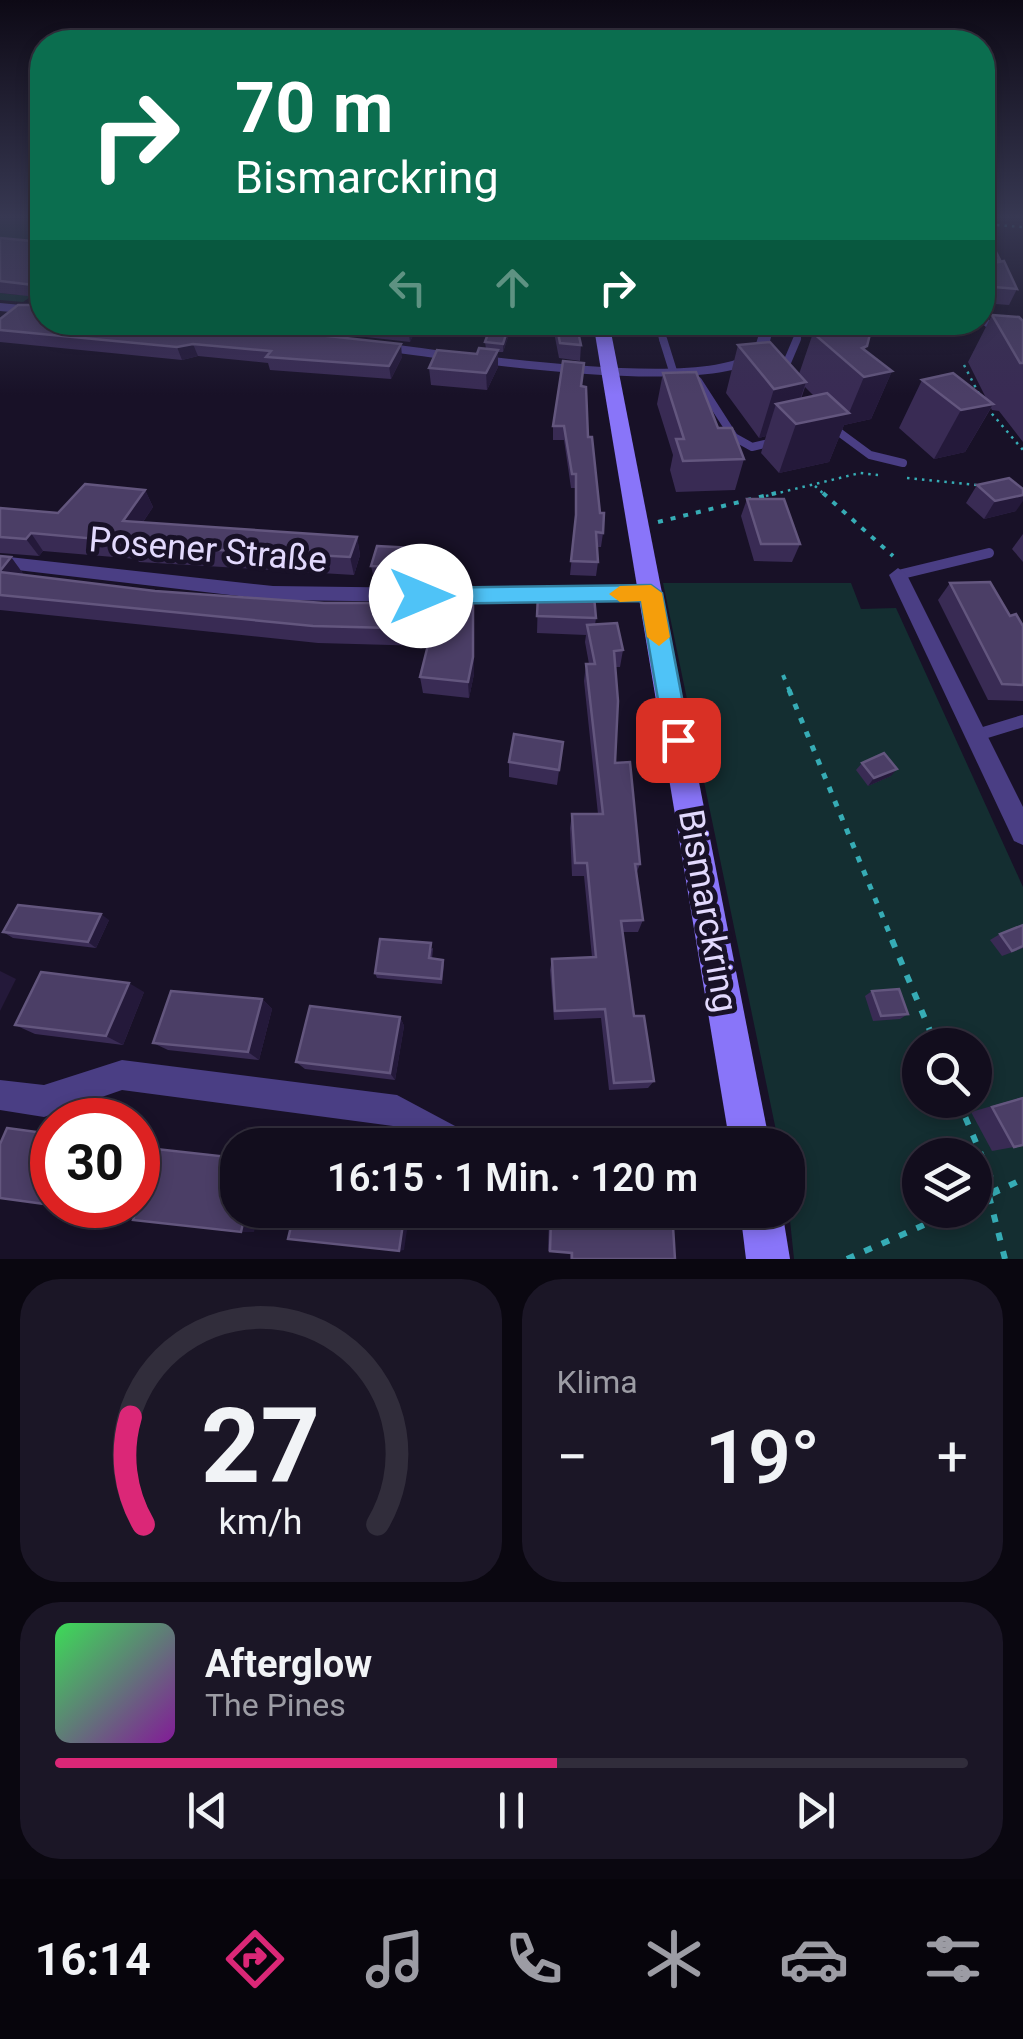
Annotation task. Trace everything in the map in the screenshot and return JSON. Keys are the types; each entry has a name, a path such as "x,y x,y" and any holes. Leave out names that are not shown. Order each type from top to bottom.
{"street":[{"path":"0,307 30,310"},
{"path":"995,329 1023,354"},
{"name":"Bismarckring","path":"605,335 747,1128"},
{"path":"364,345 612,372 694,371 754,363 764,335"},
{"name":"Posener Straße","path":"0,562 274,592 475,596 651,593"},
{"path":"898,575 1023,833"},
{"path":"0,1095 44,1101 122,1075 397,1111 428,1128"},
{"path":"764,1228 768,1259"}],"lane":[{"path":"662,335 672,371"},
{"path":"779,377 798,335"},
{"path":"694,371 734,437 752,446 786,439"},
{"path":"828,424 870,455 902,464"},
{"path":"898,575 990,553"},
{"path":"976,735 1023,721"}],"path":[{"path":"964,365 993,415 1023,450"},
{"path":"993,415 1008,416"},
{"path":"639,523 654,523 873,474"},
{"path":"905,477 984,486"},
{"path":"813,485 892,551 898,575"},
{"path":"783,675 929,1028"},
{"path":"965,1118 993,1194 1005,1259"},
{"path":"993,1194 1023,1180"},
{"path":"847,1259 917,1228"}],"green space":[{"path":"13,278 30,278 30,297 23,302 0,300 0,293 17,295 22,291"},
{"path":"663,583 851,583 861,609 896,608 1023,887 1023,1259 794,1259 791,1228 805,1228 805,1128 775,1128"}],"building":[{"path":"0,278 30,278 30,285 0,281"},
{"path":"995,278 1012,278 1017,289 995,287"},
{"path":"18,305 30,305 30,333 0,330 0,319"},
{"path":"995,315 1019,317 1023,321 1020,363"},
{"path":"52,335 318,335 401,344 389,366 266,357 271,351 193,344 177,347"},
{"path":"487,335 506,335 503,344 485,342"},
{"path":"558,335 579,335 581,345 560,343"},
{"path":"815,335 870,335 867,346 862,348 892,371 864,377"},
{"path":"770,342 806,382 774,389 738,345"},
{"path":"479,348 498,350 486,373 429,368 437,350 477,354"},
{"path":"563,361 584,363 581,386 586,387 588,437 592,437 600,513 604,513 603,533 596,532 598,562 571,561 576,474 572,474 564,426 553,426"},
{"path":"696,372 718,428 732,428 744,459 683,461 676,439 684,439 663,373"},
{"path":"953,373 993,404 961,410 922,380"},
{"path":"827,393 849,413 796,424 776,404"},
{"path":"1009,478 1023,489 1023,495 995,501 977,485"},
{"path":"85,484 145,490 123,521 357,537 350,557 129,545 131,542 31,533 26,539 0,537 0,508 58,513"},
{"path":"747,499 784,499 800,544 761,544"},
{"path":"377,546 432,549 428,567 371,566"},
{"path":"0,556 11,557 0,571"},
{"path":"0,572 155,591 324,603 473,603 473,657 468,682 420,677 432,629 313,626 0,595"},
{"path":"990,582 1010,616 1016,614 1023,626 1023,685 1002,684 950,583"},
{"path":"538,595 594,596 596,618 537,616"},
{"path":"617,623 623,650 614,651 618,701 615,763 630,762 640,864 635,864 643,920 621,921 634,1016 644,1016 654,1081 614,1083 605,1009 555,1011 552,959 596,957 587,863 575,863 572,814 603,814 586,664 595,664 587,625"},
{"path":"514,734 563,742 559,770 509,762"},
{"path":"884,753 897,769 874,778 862,763"},
{"path":"18,905 101,914 88,942 3,932"},
{"path":"1023,925 1023,946 1012,951 1000,934"},
{"path":"380,939 431,943 429,958 443,960 441,979 375,973"},
{"path":"41,972 129,983 106,1036 15,1025"},
{"path":"899,989 908,1014 881,1016 872,991"},
{"path":"171,991 262,999 248,1052 153,1043"},
{"path":"310,1006 400,1017 390,1073 296,1062"},
{"path":"1023,1098 1023,1145 1014,1147 992,1107"},
{"path":"7,1128 30,1131 30,1202 0,1198 0,1144"},
{"path":"160,1149 220,1156 220,1228 242,1228 241,1232 160,1223"},
{"path":"291,1228 402,1228 399,1251 288,1239"},
{"path":"551,1228 673,1228 675,1259 572,1259 572,1253 550,1251"}],"slow traffic":[{"path":"620,594 651,593 659,637"}],"route":[{"path":"421,596 651,593 678,740"}]}
